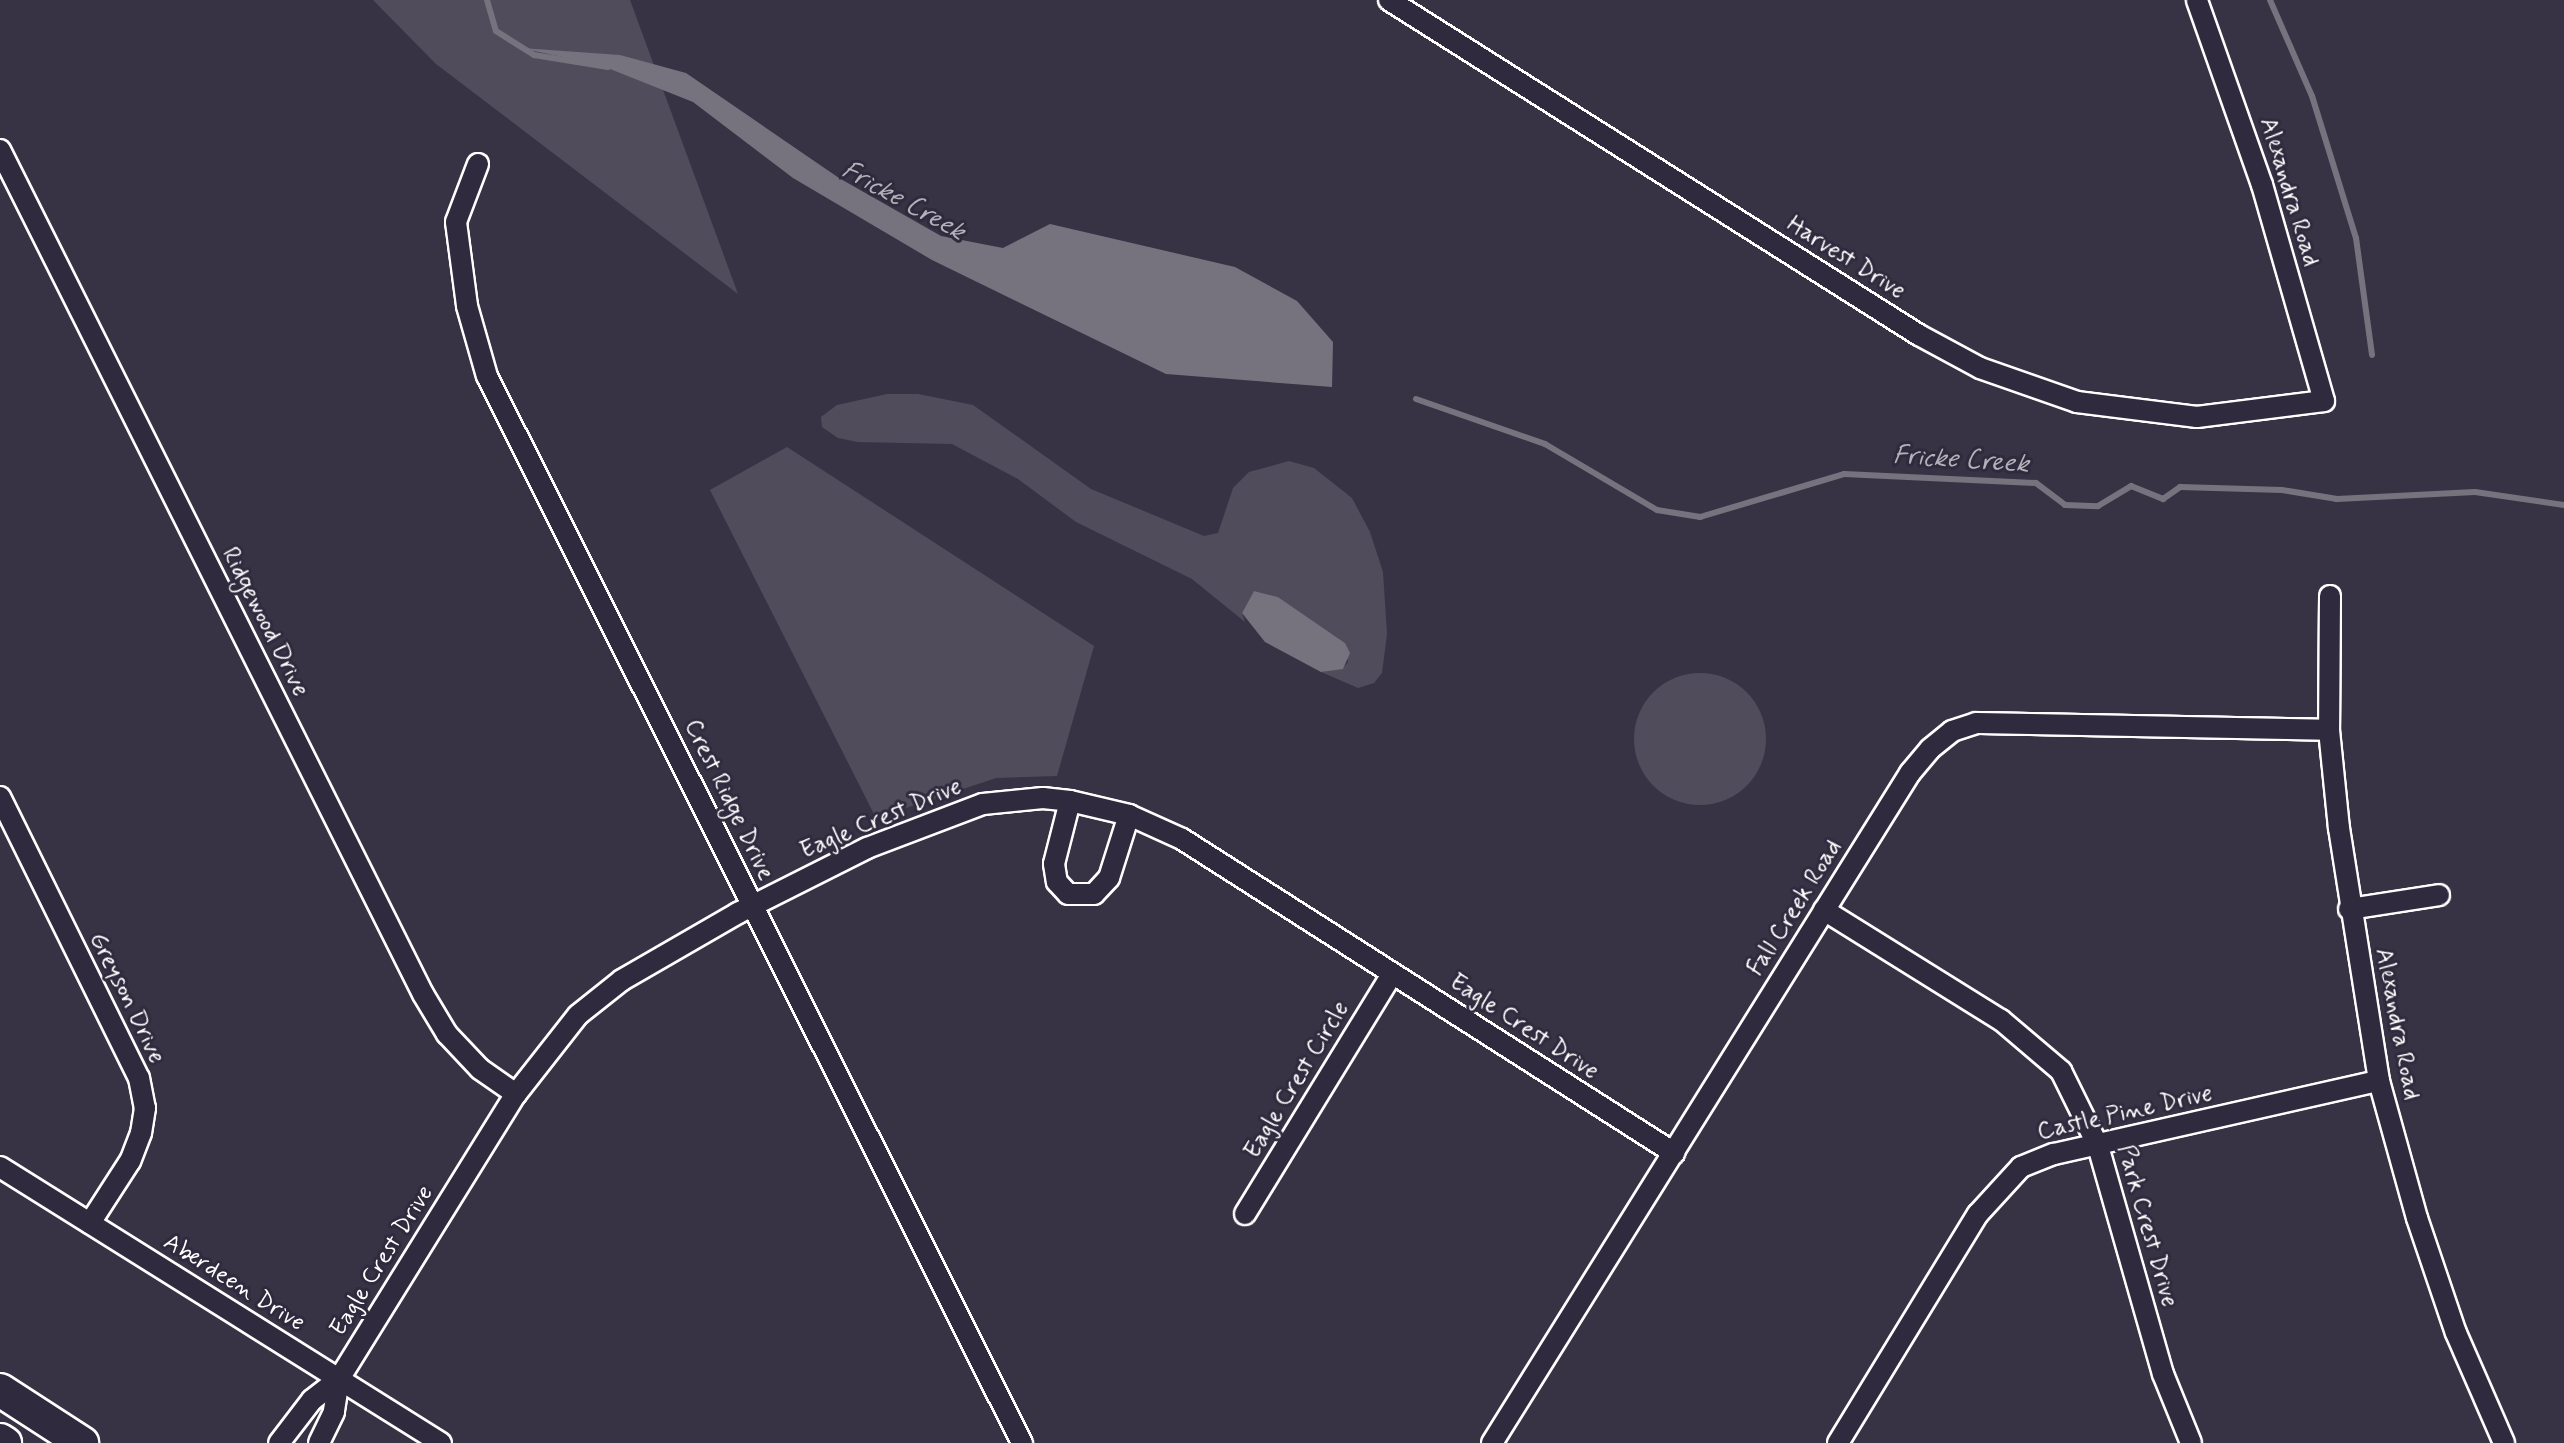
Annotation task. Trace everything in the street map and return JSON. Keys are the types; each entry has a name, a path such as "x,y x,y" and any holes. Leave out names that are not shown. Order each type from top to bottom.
{"main road":[{"path":"0,1390 82,1443"},
{"path":"0,1440 5,1443"}],"street":[{"name":"Harvest Drive","path":"1389,0 1980,368 2077,402 2197,417 2324,401"},
{"name":"Alexandra Road","path":"2197,0 2262,185 2324,401"},
{"name":"Ridgewood Drive","path":"0,150 423,994 456,1043 480,1069 516,1094"},
{"name":"Crest Ridge Drive","path":"478,164 456,222 467,306 487,376 1022,1443"},
{"name":"Alexandra Road","path":"2330,596 2329,730 2349,909 2379,1081 2451,1318 2504,1443"},
{"name":"Fall Creek Road","path":"1492,1443 1910,773 1952,731 1976,723 2005,722 2329,730"},
{"name":"Greyson Drive","path":"0,797 139,1078 145,1108 141,1133 130,1161 90,1223"},
{"name":"Eagle Crest Drive","path":"279,1443 312,1400 339,1379 516,1094 578,1015 622,980 751,907 928,822 983,804 1043,798 1070,801 1129,815 1182,839 1674,1153"},
{"path":"1070,801 1054,864 1057,882 1068,894 1094,894 1109,878 1129,815"},
{"path":"2349,909 2439,895"},
{"name":"Park Crest Drive","path":"1824,910 2033,1043 2061,1071 2098,1146 2163,1374 2191,1443"},
{"name":"Eagle Crest Circle","path":"1245,1214 1392,974"},
{"name":"Castle Pine Drive","path":"1838,1443 2000,1185 2021,1167 2098,1146 2379,1081"},
{"name":"Aberdeen Drive","path":"0,1167 441,1443"},
{"name":"Eagle Crest Drive","path":"319,1443 334,1412 339,1379"}],"shaded area":[{"path":"373,0 630,0 738,294 436,64"},
{"path":"521,48 620,55 686,73 839,178 941,236 1003,248 1050,224 1235,267 1297,301 1333,342 1332,387 1166,374 932,260 793,178 693,102 600,65"},
{"path":"887,394 918,394 973,405 1091,489 1204,536 1218,533 1233,488 1249,472 1289,461 1314,468 1352,498 1370,532 1383,572 1387,634 1382,673 1374,683 1358,688 1321,672 1343,668 1348,662 1345,643 1278,597 1254,591 1242,613 1245,622 1192,579 1076,522 1018,479 952,444 858,442 838,438 822,427 821,417 837,405"},
{"path":"787,447 1094,646 1057,776 996,778 876,818 710,490"},
{"path":"1254,591 1278,597 1345,643 1350,653 1343,669 1321,672 1265,642 1242,613"},
{"path":"1700,673 1725,678 1747,692 1761,714 1766,739 1761,764 1747,786 1725,800 1700,805 1675,800 1653,786 1639,764 1634,739 1639,714 1653,692 1675,678"}],"waterway":[{"name":"Fricke Creek","path":"487,0 496,31 534,55 608,67"},
{"path":"2270,0 2312,96 2356,238 2372,355"},
{"name":"Fricke Creek","path":"1416,399 1545,444 1657,510 1700,517 1844,474 2036,483 2065,505 2098,506 2131,486 2163,499 2180,487 2282,490 2337,499 2475,492 2564,505"}]}
